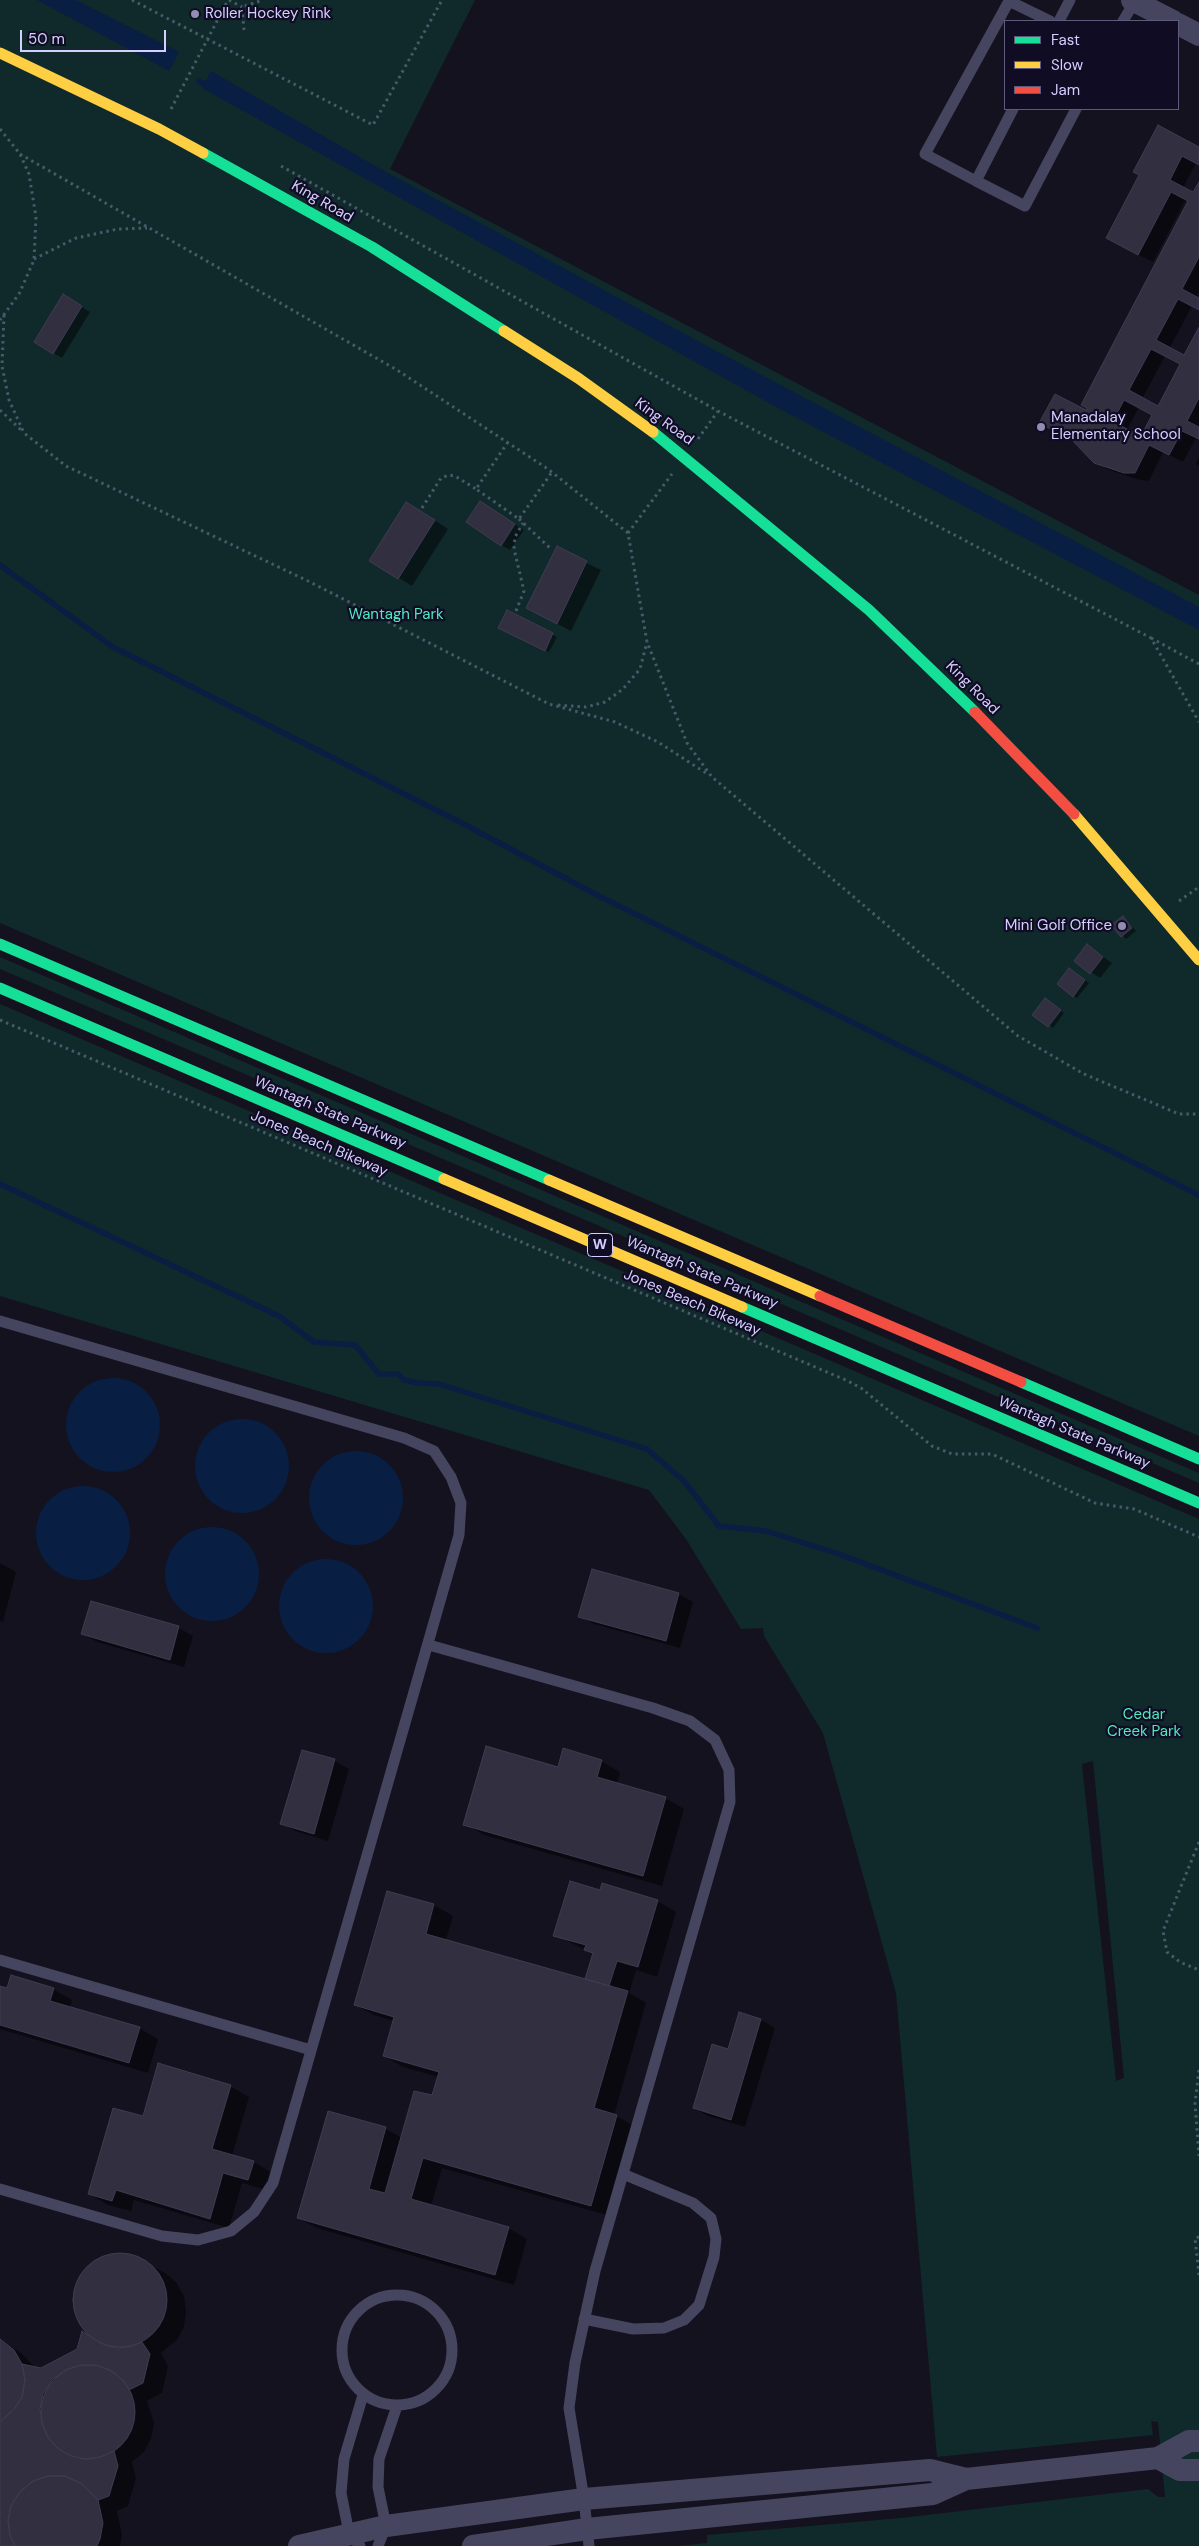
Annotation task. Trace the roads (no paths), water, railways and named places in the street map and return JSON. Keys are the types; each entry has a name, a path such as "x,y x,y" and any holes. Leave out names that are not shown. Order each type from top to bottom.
{"main road":[{"name":"King Road","path":"0,53 160,129 355,238 578,378 685,456 869,610 922,659 1064,802 1199,960"},
{"name":"Wantagh State Parkway","path":"0,944 1199,1460"},
{"name":"Wantagh State Parkway","path":"0,988 1199,1503"}],"street":[{"path":"1133,1 1171,20"},
{"path":"1179,25 1199,35"},
{"path":"473,2546 588,2538 933,2494 966,2479 1158,2458 1189,2442 1199,2441"},
{"path":"1158,2458 1180,2470 1199,2470"},
{"path":"299,2546 382,2536 584,2499 930,2470 966,2479"}],"lane":[{"path":"1060,20 1070,0"},
{"path":"1048,20 1008,1 925,154 1025,206 1075,110"},
{"path":"1124,20 1133,1"},
{"path":"976,181 1012,110"},
{"path":"0,1321 404,1438 434,1451 451,1477 461,1504 460,1535 273,2183 254,2212 231,2231 198,2240 162,2236 0,2189"},
{"path":"429,1645 653,1708 690,1721 715,1740 729,1770 730,1802 594,2271 584,2319 568,2408 584,2499 588,2538"},
{"path":"0,1960 311,2050"},
{"path":"584,2319 633,2328 664,2328 684,2320 699,2304 714,2257 716,2239 711,2218 693,2203 623,2174"},
{"path":"405,2295 423,2301 438,2312 448,2328 452,2346 450,2365 443,2381 431,2394 415,2403 397,2406 379,2403 363,2395 351,2382 343,2366 341,2348 345,2330 354,2314 369,2302 386,2296 405,2295"},
{"path":"354,2540 341,2492 344,2459 363,2395"},
{"path":"382,2536 378,2487 379,2459 397,2406"}],"water":[{"path":"37,0 76,0 179,52 169,71"},
{"path":"211,71 377,167 709,347 1199,607 1199,630 780,409 202,88"},
{"path":"104,1378 122,1378 147,1391 157,1407 160,1425 157,1443 147,1459 122,1472 104,1472 79,1459 66,1434 66,1416 79,1391"},
{"path":"242,1419 260,1423 275,1433 285,1448 289,1466 285,1484 275,1499 260,1509 242,1513 224,1509 209,1499 199,1484 195,1466 199,1448 209,1433 224,1423"},
{"path":"356,1451 374,1454 389,1465 400,1480 403,1498 400,1516 389,1531 374,1542 356,1545 338,1542 323,1531 312,1516 309,1498 312,1480 323,1465 338,1454"},
{"path":"74,1486 92,1486 117,1499 127,1515 130,1533 127,1551 117,1567 92,1580 74,1580 49,1567 36,1542 36,1524 49,1499"},
{"path":"212,1527 230,1531 245,1541 255,1556 259,1574 255,1592 245,1607 230,1617 212,1621 194,1617 179,1607 169,1592 165,1574 169,1556 179,1541 194,1531"},
{"path":"326,1559 344,1562 359,1573 370,1588 373,1606 370,1624 359,1639 344,1650 326,1653 308,1650 293,1639 282,1624 279,1606 282,1588 293,1573 308,1562"}],"waterway":[{"path":"199,81 210,87"},
{"path":"0,565 113,647 460,822 595,894 1199,1195"},
{"path":"0,1184 279,1316 314,1342 355,1345 379,1374 398,1374 404,1380 439,1384 647,1449 684,1481 719,1526 766,1531 839,1554 1037,1628"}],"place":[{"name":"Roller Hockey Rink","path":"195,14"},
{"name":"Manadalay Elementary School","path":"1041,427"},
{"name":"Mini Golf Office","path":"1122,926"}],"park label":[{"name":"Wantagh Park","path":"396,615"},
{"name":"Cedar Creek Park","path":"1144,1724"}]}
